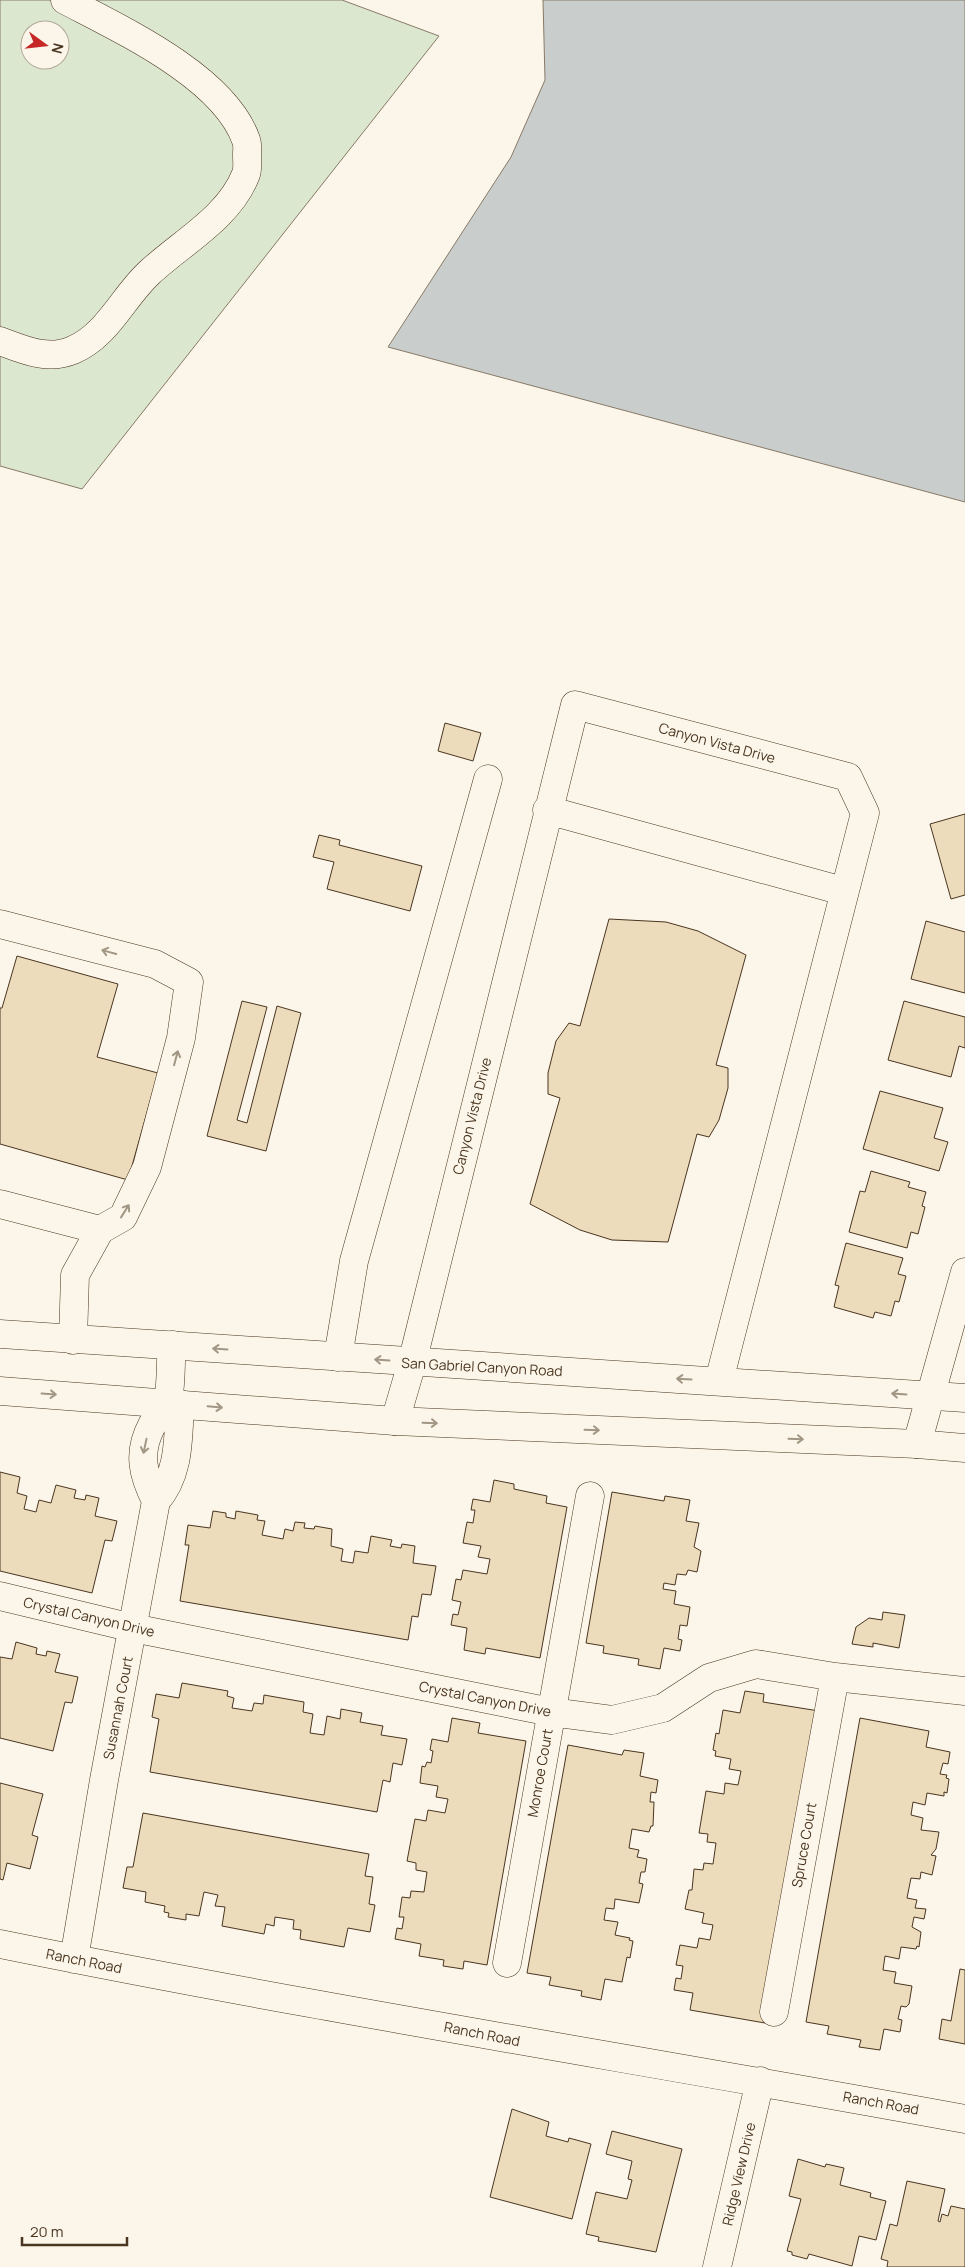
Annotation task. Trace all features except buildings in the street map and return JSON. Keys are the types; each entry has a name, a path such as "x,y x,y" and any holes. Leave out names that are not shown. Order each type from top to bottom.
{"street":[{"path":"0,341 24,350 54,356 74,350 102,330 148,274 227,205 246,173 247,142 235,115 210,87 134,36 65,0"},
{"name":"Canyon Vista Drive","path":"395,1421 412,1363 547,810 575,705 848,777 865,813 843,891 719,1381"},
{"path":"338,1357 354,1261 488,779"},
{"path":"547,810 843,891"},
{"path":"0,924 155,964 189,982 181,1038 147,1167 123,1217 100,1230 75,1275 73,1340"},
{"path":"0,1204 100,1230"},
{"path":"917,1444 965,1272"},
{"name":"San Gabriel Canyon Road","path":"0,1334 412,1363 965,1398"},
{"name":"Susannah Court","path":"74,1959 104,1780 156,1502 145,1481 144,1444 152,1425 173,1404 172,1346"},
{"path":"0,1390 395,1421 917,1444 965,1448"},
{"name":"Monroe Court","path":"507,1963 590,1496"},
{"name":"Crystal Canyon Drive","path":"0,1596 133,1628 551,1712 612,1720 663,1708 710,1678 756,1664 835,1677 965,1691"},
{"name":"Spruce Court","path":"774,2012 835,1677"},
{"name":"Ranch Road","path":"0,1944 552,2047 760,2081 965,2119"},
{"name":"Ridge View Drive","path":"717,2267 760,2081"}],"green space":[{"path":"0,0 342,0 439,36 82,489 0,466"}],"shaded area":[{"path":"543,0 965,0 965,502 388,347 511,157 545,80"}]}
